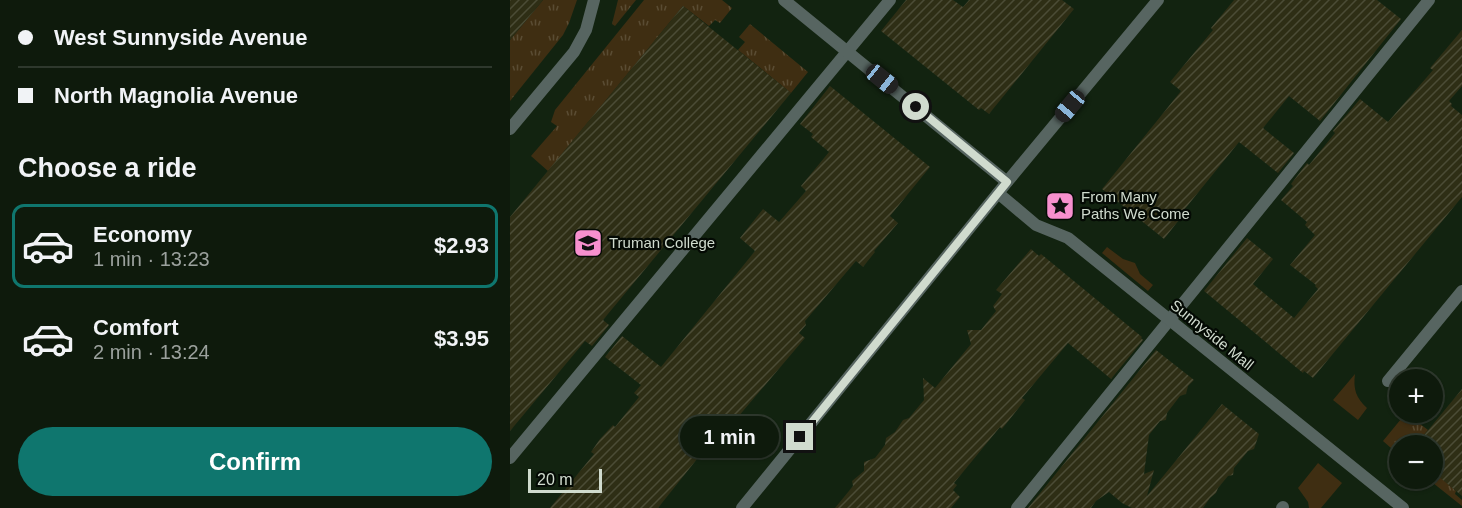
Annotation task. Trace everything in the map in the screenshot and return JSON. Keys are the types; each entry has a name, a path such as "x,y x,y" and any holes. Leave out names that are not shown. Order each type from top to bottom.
{"street":[{"path":"510,129 574,52 586,30 594,0"},
{"path":"784,0 1007,182"},
{"path":"510,458 890,0"},
{"path":"742,508 1158,0"},
{"path":"1017,508 1429,0"},
{"name":"Sunnyside Mall","path":"998,194 1036,225 1068,238 1403,508"},
{"path":"1388,381 1462,291"}],"green space":[{"path":"543,0 577,0 563,35 510,101 510,40"},
{"path":"618,0 636,0 615,26 612,24"},
{"path":"644,0 722,0 732,8 720,23 715,20 709,26 683,6 548,171 531,156 557,126 551,122 555,110"},
{"path":"750,24 808,72 791,93 738,50 745,42 739,37"},
{"path":"1107,247 1123,259 1135,263 1140,274 1153,285 1148,291 1102,253"},
{"path":"1355,374 1356,393 1367,408 1358,420 1333,400"},
{"path":"1398,423 1419,423 1428,430 1424,435 1389,435 1389,446 1383,441"},
{"path":"1318,463 1342,483 1321,508 1309,508 1308,502 1298,488"},
{"path":"1443,480 1456,491 1455,494 1462,500 1462,506 1441,489 1443,489"}],"building":[{"path":"510,0 543,0 510,40"},
{"path":"906,0 953,0 963,7 969,0 1062,0 1074,9 989,114 981,108 979,110 881,31"},
{"path":"1234,0 1377,0 1401,19 1320,121 1289,96 1263,128 1294,153 1278,173 1239,142 1184,210 1186,211 1164,239 1102,189 1181,91 1170,82 1213,30 1211,28"},
{"name":"Truman College","path":"683,6 791,93 603,320 609,325 592,346 585,341 510,431 510,217"},
{"path":"1462,30 1462,86 1449,101 1451,106 1462,115 1462,197 1313,378 1304,371 1303,373 1204,291 1247,238 1273,259 1253,284 1294,318 1318,289 1290,265 1315,235 1305,225 1307,222 1281,200 1307,163 1309,165 1360,99 1388,122 1433,70 1430,68"},
{"path":"830,86 930,167 890,216 898,223 863,267 856,261 805,321 806,325 799,333 805,338 706,458 701,454 658,508 550,508 594,454 591,452 600,439 613,425 615,427 639,397 634,393 641,385 605,357 622,336 661,367 755,251 740,238 763,209 779,222 806,191 801,186 829,152 811,137 813,134 800,124"},
{"path":"1031,249 1039,256 1041,254 1143,340 1111,379 1068,343 1022,398 1025,400 1002,429 1000,427 954,483 957,485 953,490 960,497 951,508 835,508 853,486 852,481 864,471 864,462 875,458 885,445 886,438 895,432 903,420 909,418 924,400 923,378 935,388 971,344 967,330 981,330 996,311 993,306 1002,294 996,290"},
{"path":"1156,350 1194,380 1188,386 1186,394 1180,396 1167,413 1166,420 1160,421 1149,435 1144,474 1154,470 1147,496 1222,404 1259,434 1254,449 1248,451 1234,468 1233,475 1228,476 1203,508 1132,508 1109,492 1096,501 1091,508 1028,508"},
{"path":"1462,389 1462,496 1443,480 1443,435 1424,435 1434,423 1443,423 1443,412"}],"place":[{"name":"From Many Paths We Come","path":"1060,206"},
{"name":"Truman College","path":"588,243"}],"route":[{"path":"800,437 1007,182 916,107"}]}
